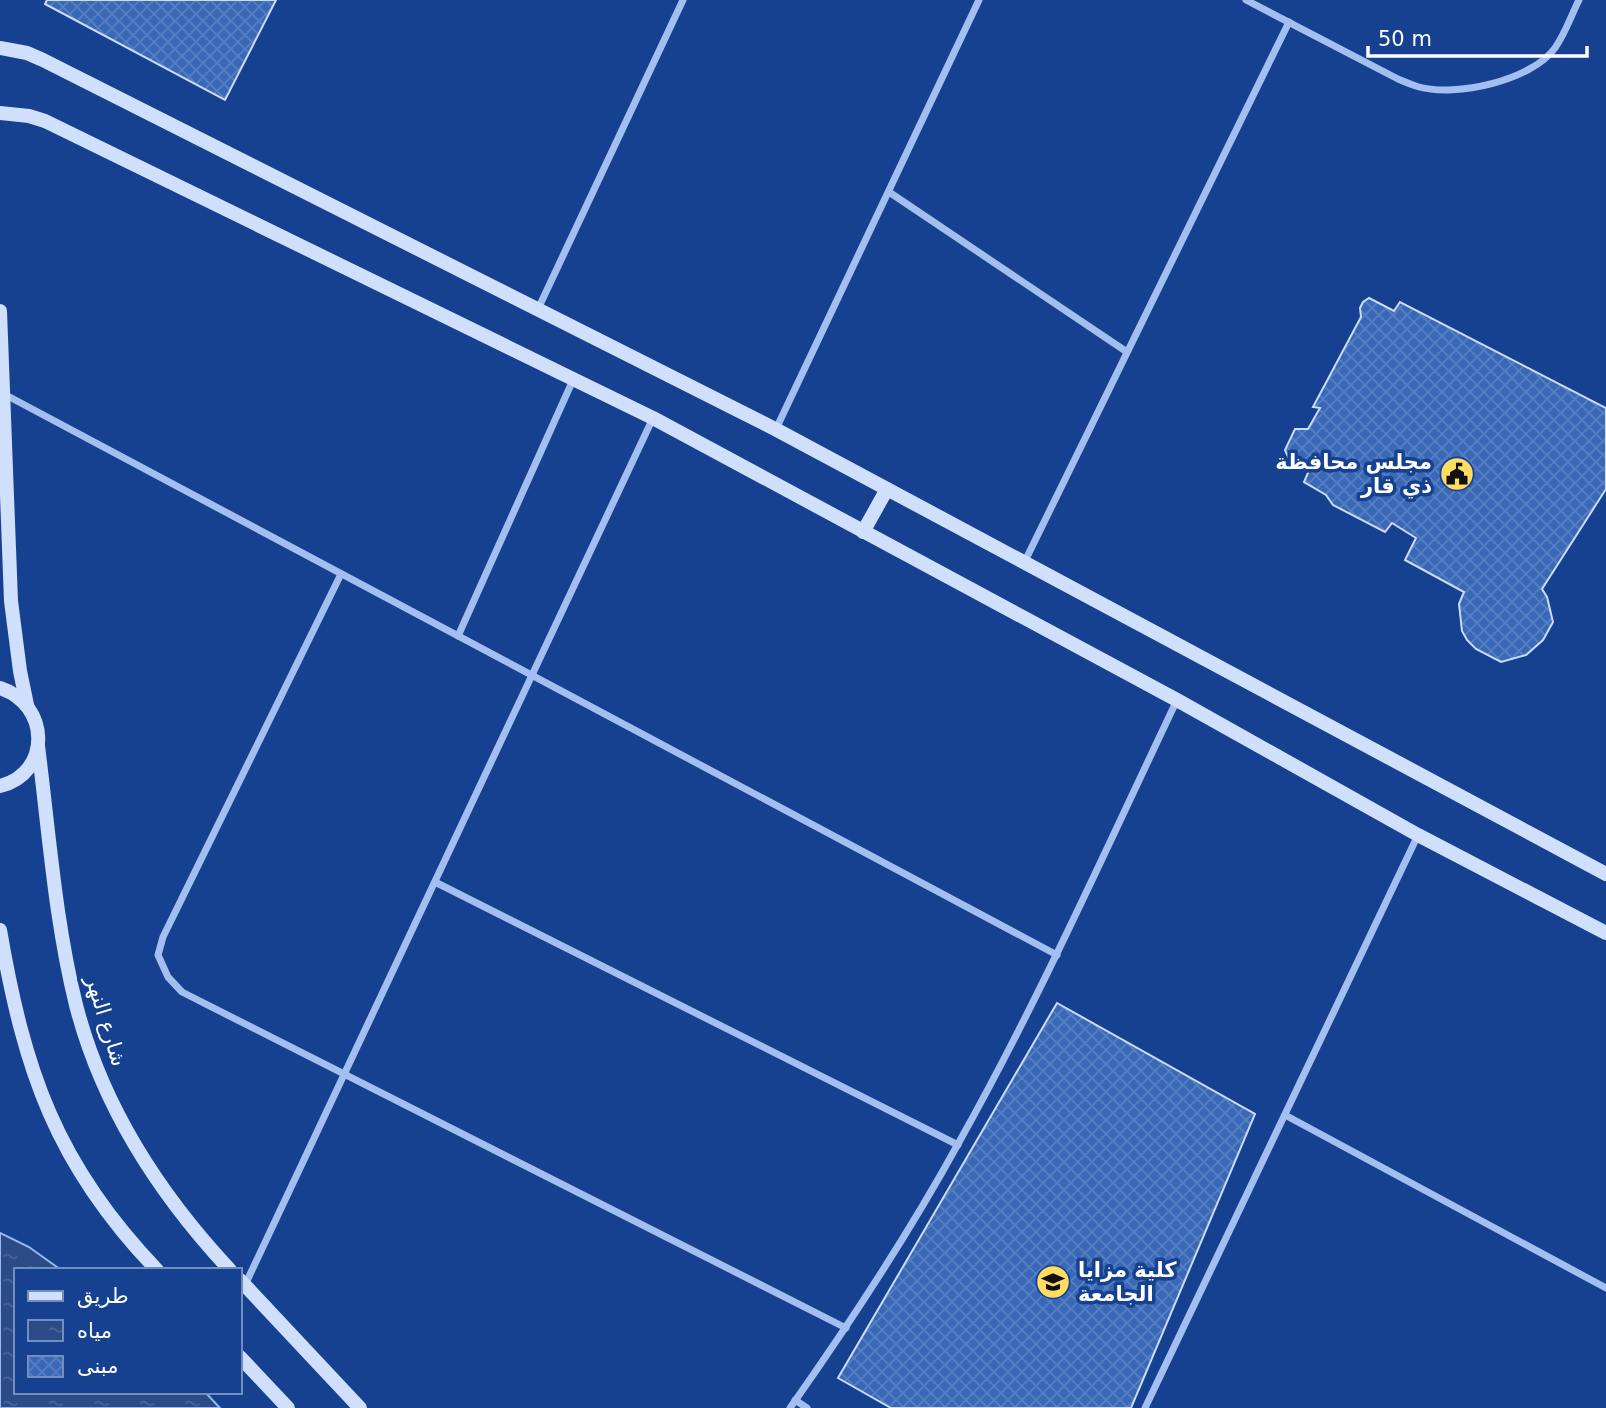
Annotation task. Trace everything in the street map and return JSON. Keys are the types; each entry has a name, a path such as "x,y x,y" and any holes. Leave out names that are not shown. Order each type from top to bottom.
{"main road":[{"path":"0,48 27,53 43,60 775,429 1606,874"},
{"path":"0,113 29,116 45,121 653,418 1177,700 1418,835 1606,933"},
{"name":"شارع النهر","path":"0,311 11,601 27,705 37,724 66,958 77,1007 111,1102 136,1148 164,1192 228,1268"},
{"path":"863,532 887,489"},
{"path":"0,688 9,691 27,705"},
{"path":"0,786 16,779 26,769 38,746"},
{"path":"0,930 22,1038 29,1064 49,1113 81,1176 106,1212 154,1268"},
{"path":"242,1283 360,1408"},
{"path":"242,1359 289,1408"}],"street":[{"path":"538,309 683,0"},
{"path":"775,429 979,0"},
{"path":"1246,0 1420,88 1469,88 1517,75 1539,64 1554,49 1580,0"},
{"path":"1025,561 1289,22"},
{"path":"889,191 1127,352"},
{"path":"458,636 573,380"},
{"path":"3,394 1057,955"},
{"path":"242,1283 344,1074 653,418"},
{"path":"341,574 163,937 158,955 168,977 182,992 846,1328"},
{"path":"790,1408 846,1328 958,1144 1057,955 1177,700"},
{"path":"1145,1408 1418,835"},
{"path":"435,882 958,1144"},
{"path":"1285,1115 1606,1288"},
{"path":"795,1400 807,1408"}],"water":[{"path":"0,1233 29,1247 58,1268 14,1268 14,1394 207,1394 220,1408 0,1408"}],"building":[{"path":"47,0 276,0 225,100 45,4"},
{"name":"مجلس محافظة ذي قار","path":"1369,298 1394,311 1400,302 1606,408 1606,489 1542,589 1547,597 1553,622 1543,640 1526,655 1501,662 1476,649 1462,631 1459,604 1464,592 1405,560 1416,538 1392,523 1385,532 1333,505 1326,495 1304,482 1311,466 1289,459 1285,450 1295,429 1308,429 1320,408 1313,407 1361,317 1360,308 1363,302"},
{"path":"1057,1003 1255,1114 1131,1408 891,1408 838,1378"}],"place":[{"name":"مجلس محافظة ذي قار","path":"1457,474"},
{"name":"كلية مزايا الجامعة","path":"1053,1282"}]}
